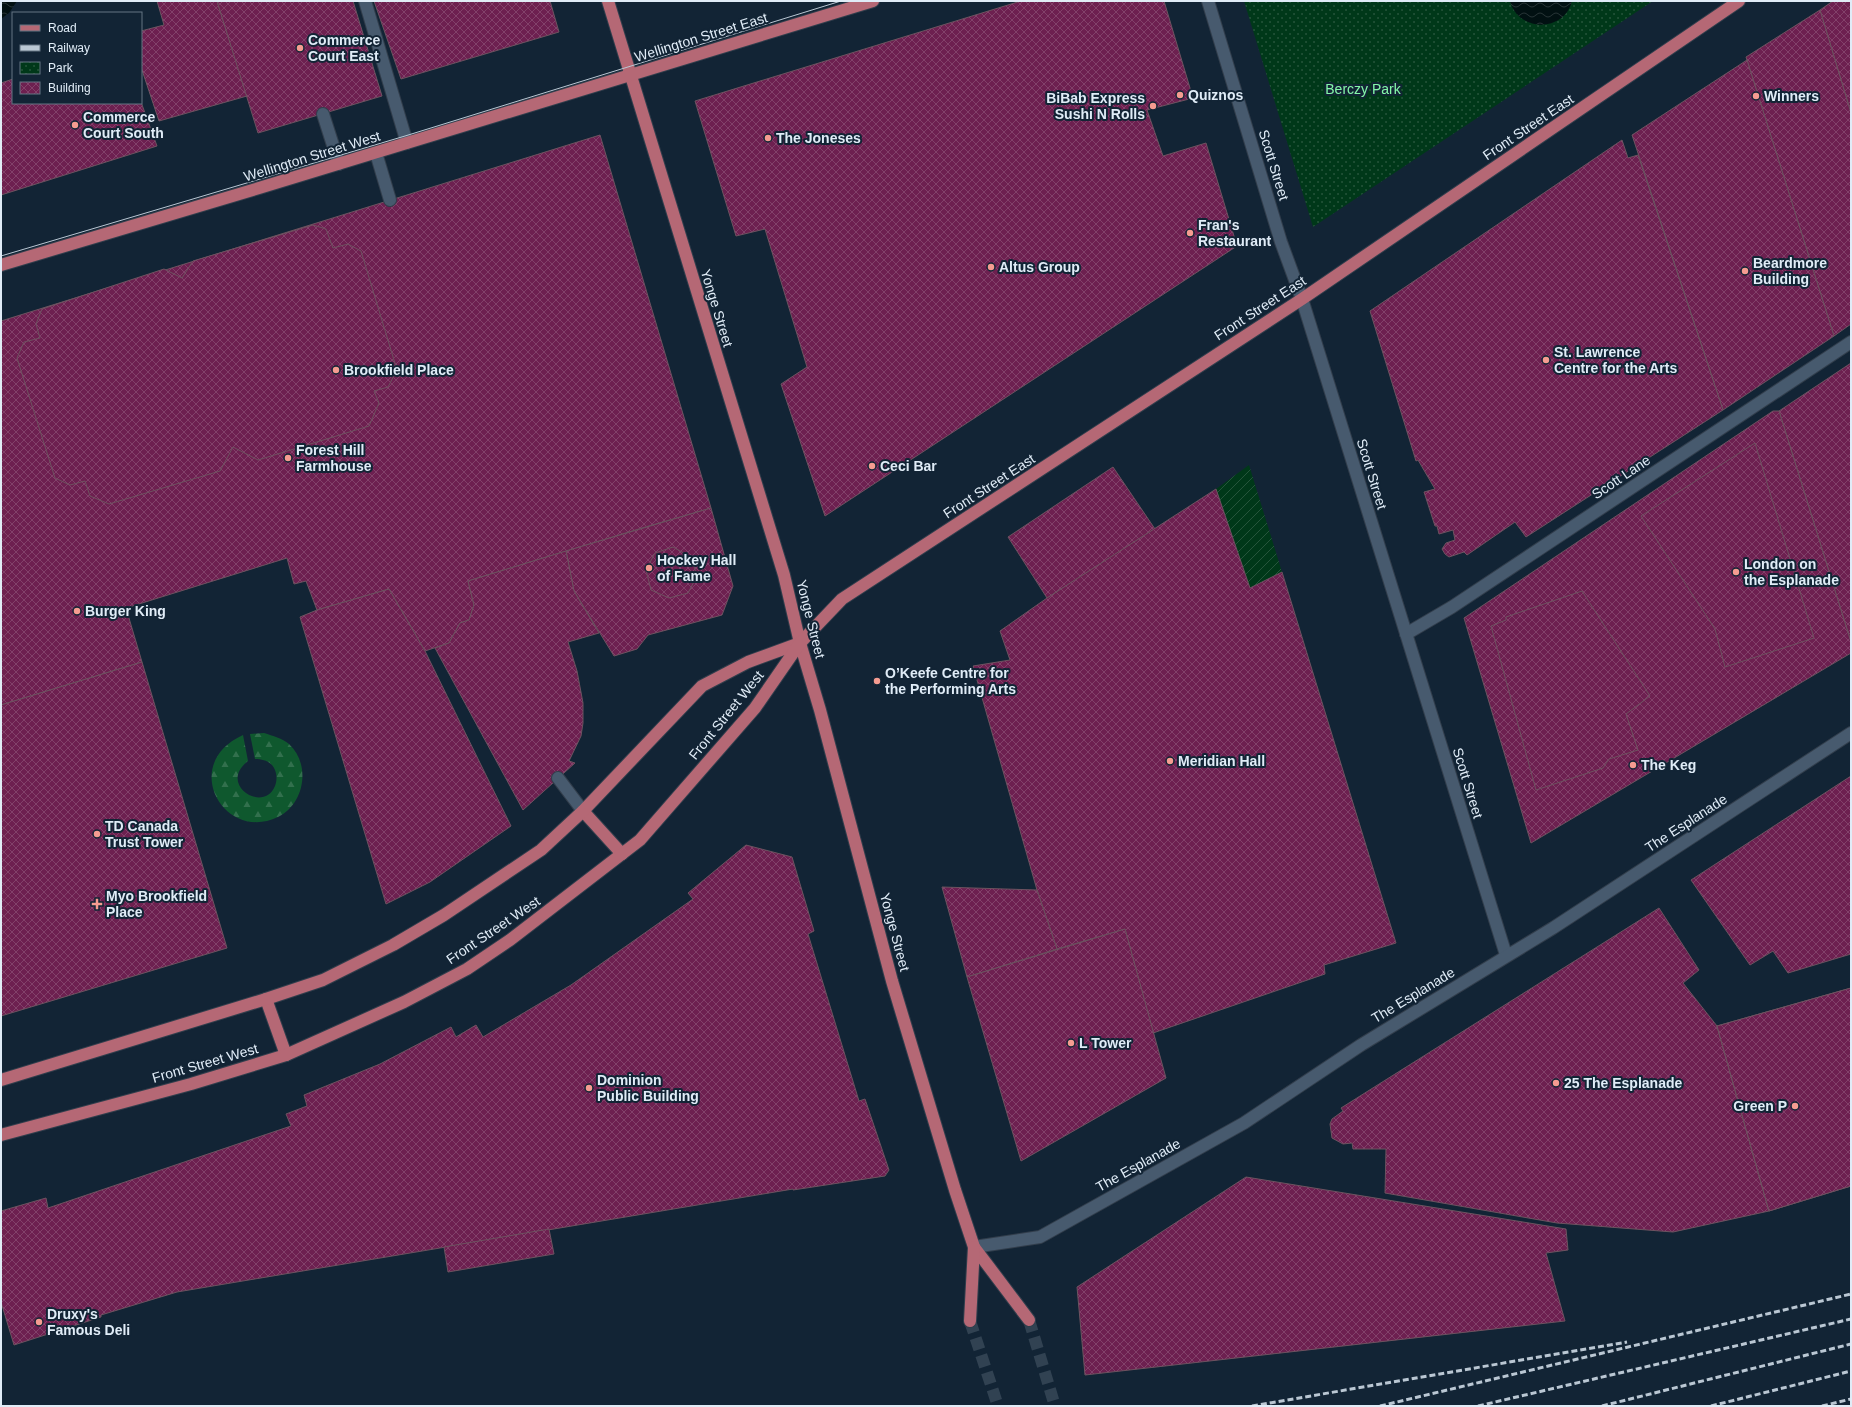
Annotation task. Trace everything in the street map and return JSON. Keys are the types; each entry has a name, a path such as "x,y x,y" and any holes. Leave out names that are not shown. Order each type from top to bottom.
{"main road":[{"name":"Yonge Street","path":"608,1 784,574 800,643 820,710 892,981 974,1247 1029,1320"},
{"name":"Wellington Street East","path":"630,75 873,1"},
{"name":"Front Street East","path":"800,643 842,600 1302,299 1739,1"},
{"name":"Wellington Street West","path":"1,265 376,153 630,75"},
{"name":"Front Street West","path":"1,1080 324,980 393,945 444,915 541,850 583,811 702,686 748,662 800,643"},
{"name":"Front Street West","path":"1,1135 191,1084 286,1055 404,1002 467,969 510,940 640,840 756,708 800,643"},
{"path":"583,811 622,854"},
{"path":"266,999 286,1055"},
{"name":"Yonge Street","path":"970,1321 974,1247"}],"street":[{"path":"365,1 407,143"},
{"name":"Scott Street","path":"1208,1 1282,242 1302,299 1506,955"},
{"path":"324,114 339,164"},
{"path":"376,153 390,200"},
{"name":"Scott Lane","path":"1406,634 1452,607 1851,342"},
{"name":"The Esplanade","path":"974,1247 1040,1237 1244,1123 1361,1045 1506,955 1553,928 1851,733"},
{"path":"558,778 583,811"}],"green space":[{"name":"Berczy Park","path":"1244,1 1653,1 1313,227"},
{"path":"1249,465 1282,572 1250,588 1216,489"},
{"path":"264,733 283,740 296,752 302,772 302,783 294,803 287,811 278,817 258,822 241,819 226,810 216,797 212,781 214,764 224,748 243,735 248,761 240,770 238,779 240,787 253,797 262,797 269,794 276,784 276,772 270,763 264,760 255,759 250,734"}],"water":[{"path":"1,1 17,1 9,13 1,19"},
{"path":"1510,1 1572,1 1567,11 1560,19 1541,25 1522,19 1515,11"}],"building":[{"path":"157,1 217,1 247,96 159,121 142,70 142,31 164,25"},
{"name":"Commerce Court East","path":"217,1 353,1 382,96 258,133"},
{"path":"374,1 550,1 559,32 401,79"},
{"name":"Altus Group","path":"1021,1 1164,1 1193,98 1147,110 1163,156 1206,143 1237,246 825,516 781,384 807,367 765,229 736,236 695,101"},
{"path":"1833,1 1851,1 1851,113 1820,10"},
{"path":"1820,10 1851,113 1851,324 1834,336 1746,57"},
{"name":"Beardmore Building","path":"1747,60 1834,336 1723,410 1632,135"},
{"name":"Commerce Court South","path":"12,79 12,104 142,104 157,146 1,195 1,83"},
{"name":"Brookfield Place","path":"600,135 711,508 468,581 474,605 469,620 460,623 449,643 425,651 389,589 317,610 306,581 294,584 287,558 126,608 142,662 1,705 1,321"},
{"name":"St. Lawrence Centre for the Arts","path":"1622,140 1628,158 1638,155 1723,410 1526,537 1515,522 1467,555 1464,552 1449,557 1442,549 1446,543 1455,540 1453,530 1439,534 1437,526 1435,526 1424,492 1435,489 1418,460 1416,461 1370,311"},
{"name":"Brookfield Place","path":"313,225 326,229 333,248 348,244 361,251 397,370 388,387 374,391 379,403 369,426 258,460 233,447 220,471 109,504 90,496 85,481 70,485 55,478 17,358 24,342 40,338 36,324 42,309 164,269 182,278 193,261"},
{"path":"1851,363 1851,642 1779,411"},
{"path":"1773,411 1779,411 1851,642 1851,653 1531,843 1464,618"},
{"name":"London on the Esplanade","path":"1755,443 1814,638 1725,667 1715,629 1641,516"},
{"path":"1113,467 1155,529 1047,598 1008,537"},
{"name":"Meridian Hall","path":"1216,489 1250,588 1282,572 1396,943 1324,965 1325,974 1153,1033 1125,929 1057,949 1037,890 973,666 1010,660 1000,631 1047,598"},
{"name":"Hockey Hall of Fame","path":"711,508 733,586 722,615 648,635 637,649 614,656 574,591 566,551"},
{"path":"673,547 691,557 697,576 688,593 669,598 651,590 646,570 655,553"},
{"path":"566,551 574,591 599,633 568,642 577,671 583,703 583,723 581,736 569,761 575,763 523,810 435,648 449,643 460,623 469,620 474,605 468,581"},
{"path":"389,589 425,651 511,826 430,882 386,904 300,617 317,610"},
{"path":"1582,591 1650,696 1626,714 1638,750 1609,759 1603,768 1536,790 1491,626 1506,620 1506,617"},
{"name":"TD Canada Trust Tower","path":"142,662 227,948 1,1016 1,705"},
{"path":"1851,776 1851,954 1788,973 1773,951 1750,965 1691,880"},
{"name":"Dominion Public Building","path":"746,845 792,857 814,931 808,934 859,1101 865,1099 889,1170 885,1176 793,1189 177,1292 101,1315 101,1317 14,1345 1,1302 1,1211 46,1198 48,1208 291,1126 286,1114 307,1106 304,1095 380,1064 451,1027 456,1037 476,1025 483,1037 571,985 693,899 688,893"},
{"path":"942,887 1037,890 1057,949 967,977"},
{"name":"25 The Esplanade","path":"1659,908 1699,970 1683,983 1717,1026 1769,1211 1673,1232 1557,1223 1385,1193 1386,1149 1353,1149 1352,1143 1343,1144 1332,1138 1330,1124 1332,1119 1343,1111 1341,1108"},
{"name":"L Tower","path":"1125,929 1166,1078 1021,1161 967,977"},
{"name":"Green P","path":"1851,988 1851,1186 1769,1211 1717,1026"},
{"name":"Green P","path":"1851,988 1851,1186 1769,1211 1717,1026"},
{"path":"1246,1177 1566,1229 1568,1250 1546,1253 1565,1321 1085,1375 1077,1287"},
{"path":"549,1229 554,1254 448,1272 444,1247"}],"tunnel":[{"path":"1029,1320 1055,1406"},
{"path":"970,1321 998,1406"}],"tram line":[{"path":"1,256 405,136 841,1"}],"railway":[{"path":"1380,1406 1851,1294"},
{"path":"1478,1406 1851,1319"},
{"path":"1252,1406 1627,1342"},
{"path":"1602,1406 1851,1344"},
{"path":"1711,1406 1851,1371"},
{"path":"1822,1406 1851,1399"}],"place":[{"name":"Commerce Court East","path":"300,48"},
{"name":"Quiznos","path":"1180,95"},
{"name":"Winners","path":"1756,96"},
{"name":"BiBab Express Sushi N Rolls","path":"1153,106"},
{"name":"Commerce Court South","path":"75,125"},
{"name":"The Joneses","path":"768,138"},
{"name":"Fran's Restaurant","path":"1190,233"},
{"name":"Altus Group","path":"991,267"},
{"name":"Beardmore Building","path":"1745,271"},
{"name":"St. Lawrence Centre for the Arts","path":"1546,360"},
{"name":"Brookfield Place","path":"336,370"},
{"name":"Forest Hill Farmhouse","path":"288,458"},
{"name":"Ceci Bar","path":"872,466"},
{"name":"Hockey Hall of Fame","path":"649,568"},
{"name":"London on the Esplanade","path":"1736,572"},
{"name":"Burger King","path":"77,611"},
{"name":"O’Keefe Centre for the Performing Arts","path":"877,681"},
{"name":"Meridian Hall","path":"1170,761"},
{"name":"The Keg","path":"1633,765"},
{"name":"TD Canada Trust Tower","path":"97,834"},
{"name":"Myo Brookfield Place","path":"97,904"},
{"name":"L Tower","path":"1071,1043"},
{"name":"25 The Esplanade","path":"1556,1083"},
{"name":"Dominion Public Building","path":"589,1088"},
{"name":"Green P","path":"1795,1106"},
{"name":"Druxy's Famous Deli","path":"39,1322"}]}
